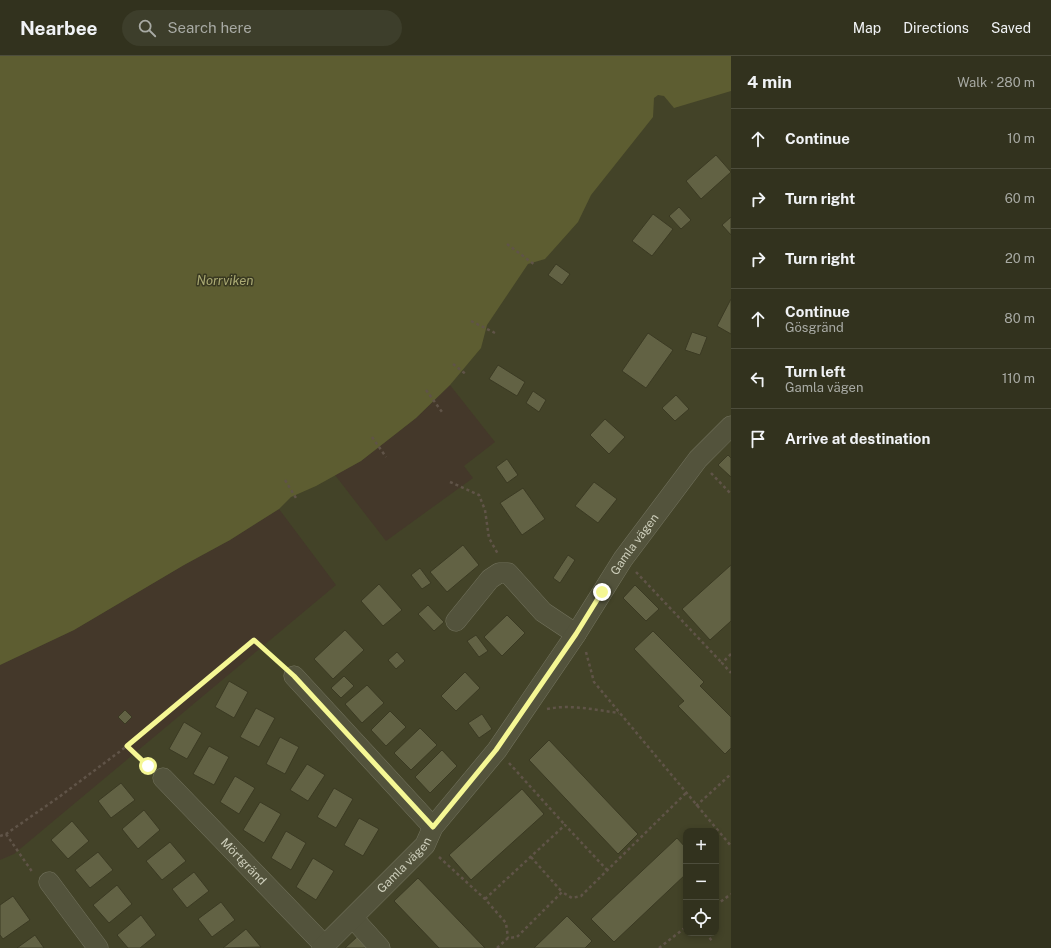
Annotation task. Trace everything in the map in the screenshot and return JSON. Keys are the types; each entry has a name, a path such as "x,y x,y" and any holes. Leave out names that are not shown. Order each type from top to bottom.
{"street":[{"name":"Gamla vägen","path":"323,947 426,845 433,827 496,750 521,715 576,634 623,559 698,459 731,426"},
{"path":"456,621 490,580 499,573 508,573 543,612 576,634"},
{"path":"294,676 433,827"},
{"name":"Mörtgränd","path":"163,778 323,947"},
{"path":"49,882 98,948"},
{"path":"353,918 380,948"}],"path":[{"path":"507,244 535,265"},
{"path":"471,321 495,333"},
{"path":"453,364 467,375"},
{"path":"426,390 442,412"},
{"path":"372,437 386,456"},
{"path":"698,459 731,494"},
{"path":"285,480 296,498"},
{"path":"450,482 467,488 479,495 485,510 489,538 508,573"},
{"path":"623,559 731,673"},
{"path":"576,634 584,646 594,682 696,806 731,846"},
{"path":"0,836 6,834 59,797 127,746 254,640 294,676"},
{"path":"722,663 731,654"},
{"path":"521,715 559,707 576,707 620,713"},
{"path":"127,746 163,778"},
{"path":"496,750 608,871"},
{"path":"696,806 731,774"},
{"path":"530,857 562,892 572,898 581,896 686,793"},
{"path":"485,899 565,825"},
{"path":"6,834 33,873 49,882"},
{"path":"426,845 485,899 506,923 508,938"},
{"path":"497,948 508,938 517,937 562,892"},
{"path":"719,903 731,894"},
{"path":"659,948 683,929"},
{"path":"708,936 712,941"}],"shaded area":[{"path":"450,385 495,442 464,466 473,478 386,541 335,475 361,461 416,418"},
{"path":"279,509 336,585 14,854 0,860 0,665 74,630 184,565 230,540"}],"water":[{"name":"Norrviken","path":"0,56 731,56 731,91 674,108 664,96 658,95 654,98 653,117 591,195 578,222 545,259 528,264 487,325 481,348 450,385 416,418 361,461 316,486 291,497 279,509 230,540 184,565 74,630 0,665"}],"building":[{"path":"716,155 731,172 701,199 686,181"},
{"path":"679,207 691,220 681,229 669,216"},
{"path":"653,214 673,229 652,256 632,241"},
{"path":"731,217 731,235 722,225"},
{"path":"556,264 570,274 562,285 548,275"},
{"path":"731,299 731,334 717,326"},
{"path":"692,332 707,337 700,355 685,350"},
{"path":"648,333 673,350 646,388 622,371"},
{"path":"498,365 525,382 517,396 489,379"},
{"path":"533,391 546,400 539,412 526,403"},
{"path":"676,395 689,409 675,421 662,408"},
{"path":"605,419 625,437 609,454 590,435"},
{"path":"728,455 731,458 731,477 718,465"},
{"path":"507,459 518,475 507,483 496,467"},
{"path":"594,482 617,499 598,523 575,506"},
{"path":"523,488 545,519 522,535 500,503"},
{"path":"463,545 479,565 447,592 430,572"},
{"path":"568,555 575,560 560,583 553,578"},
{"path":"731,565 731,621 710,640 682,609"},
{"path":"420,568 431,583 422,589 411,575"},
{"path":"379,584 402,610 383,626 361,601"},
{"path":"635,585 659,609 646,621 623,598"},
{"path":"428,605 444,622 434,631 418,614"},
{"path":"507,615 525,633 502,656 484,637"},
{"path":"345,630 364,650 333,679 314,659"},
{"path":"653,631 704,682 700,686 731,717 731,748 725,754 678,706 684,701 634,649"},
{"path":"476,635 488,651 479,657 467,641"},
{"path":"397,652 405,661 396,669 388,660"},
{"path":"465,672 480,688 456,711 441,696"},
{"path":"344,676 354,686 341,698 331,688"},
{"path":"229,681 248,692 234,718 215,707"},
{"path":"367,685 384,703 362,723 345,704"},
{"path":"256,708 275,718 259,747 240,737"},
{"path":"125,710 132,717 125,724 118,717"},
{"path":"390,711 406,727 386,746 371,730"},
{"path":"482,714 492,729 479,738 468,723"},
{"path":"184,722 202,733 187,759 169,749"},
{"path":"420,728 437,745 411,770 394,753"},
{"path":"280,737 299,747 285,774 266,764"},
{"path":"549,740 638,834 618,854 529,760"},
{"path":"209,746 229,757 214,785 193,774"},
{"path":"442,750 457,766 430,793 415,777"},
{"path":"307,764 325,775 308,801 290,790"},
{"path":"235,776 255,788 239,814 220,802"},
{"path":"121,783 135,800 111,818 98,801"},
{"path":"334,788 353,799 336,828 317,817"},
{"path":"522,789 544,814 471,880 449,855"},
{"path":"260,802 281,814 264,843 243,830"},
{"path":"144,810 160,830 138,849 122,829"},
{"path":"359,818 379,829 363,856 344,845"},
{"path":"72,821 89,841 68,859 51,840"},
{"path":"286,831 306,843 291,870 271,858"},
{"path":"677,838 683,845 683,877 614,942 591,919"},
{"path":"170,842 186,861 162,880 146,861"},
{"path":"98,852 113,870 90,888 75,870"},
{"path":"313,858 334,871 316,900 296,887"},
{"path":"194,872 209,891 187,908 172,889"},
{"path":"418,878 485,948 439,948 394,901"},
{"path":"117,885 132,904 109,923 93,905"},
{"path":"13,896 30,920 3,939 0,935 0,905"},
{"path":"221,902 235,920 212,937 198,919"},
{"path":"141,915 156,935 140,948 128,948 117,935"},
{"path":"567,916 592,941 585,948 534,948"},
{"path":"246,929 261,947 223,948"},
{"path":"35,935 44,948 17,948"},
{"path":"358,936 370,948 345,948"}],"route":[{"path":"148,766 127,746 254,640 294,676 433,827 496,750 576,634 602,592"}]}
